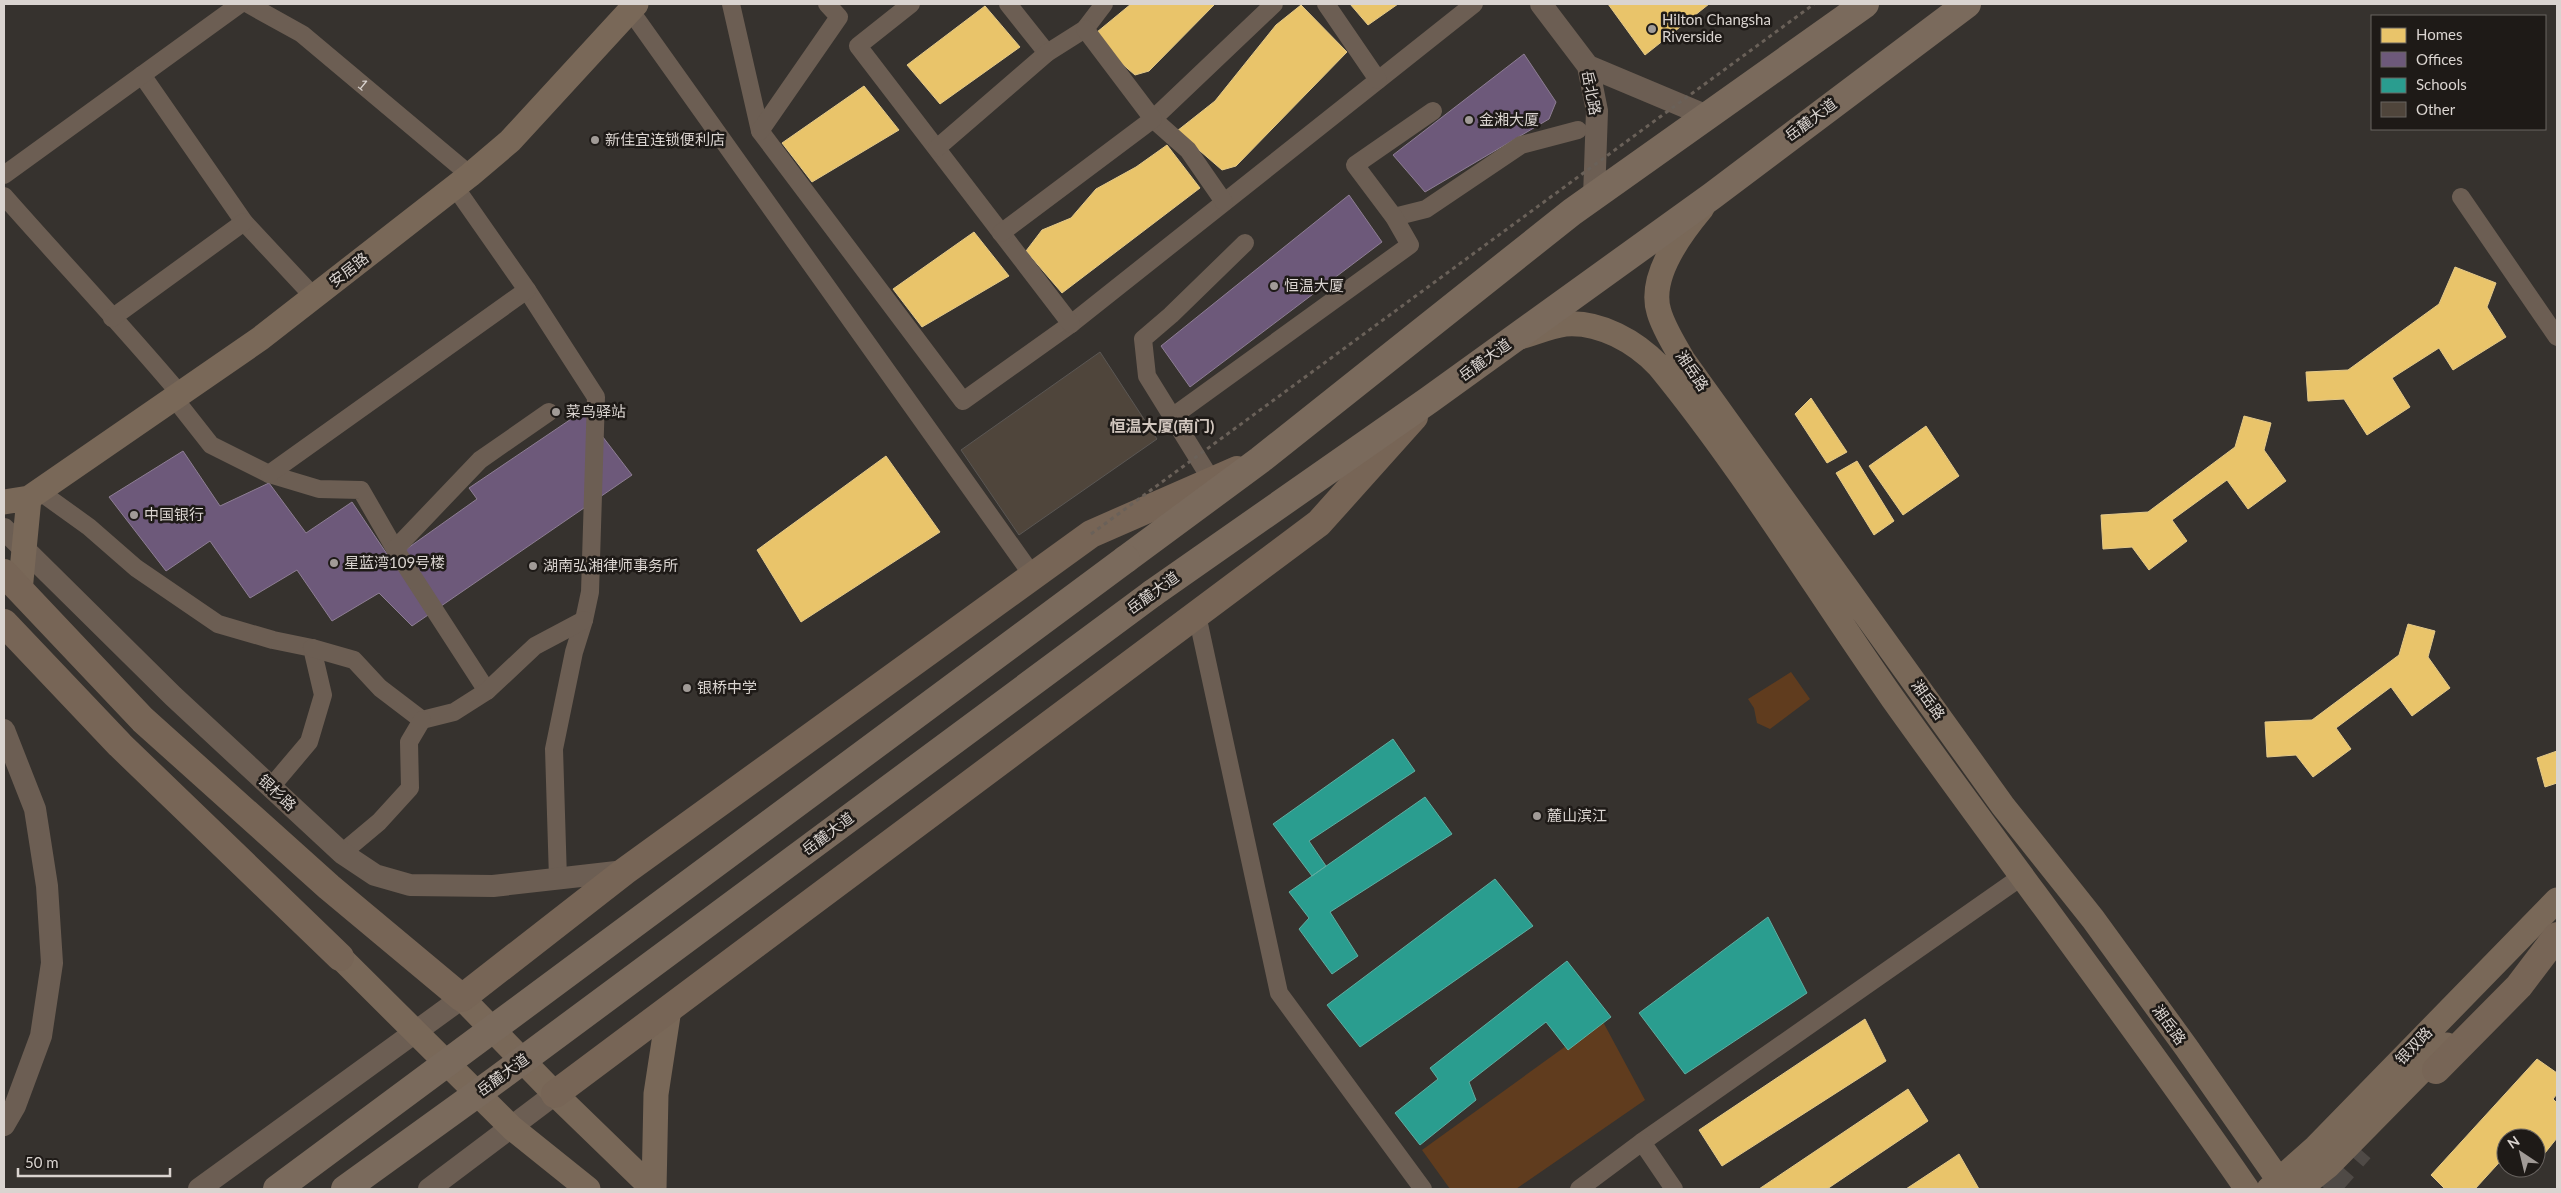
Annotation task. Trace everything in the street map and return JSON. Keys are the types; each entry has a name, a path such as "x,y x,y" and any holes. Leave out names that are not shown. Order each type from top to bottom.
{"highway":[{"path":"276,1189 1260,460 1572,212 1865,4"},
{"name":"岳麓大道","path":"345,1189 496,1080 1153,593 1429,400 1712,196 1967,4"}],"main road":[{"name":"安居路","path":"34,495 261,338 462,181 510,141 633,7"},
{"name":"湘岳路","path":"1712,196 1675,244 1663,268 1658,286 1658,310 1670,338 1683,360 2003,806 2093,919 2283,1187"},
{"name":"湘岳路","path":"1513,340 1565,324 1590,326 1629,342 1645,351 1660,366 1800,560 1845,630 2247,1189"},
{"path":"555,1094 1319,523 1429,400"},
{"path":"462,998 625,871 1091,534 1260,460"},
{"path":"4,502 34,495 23,550 12,582 143,720 329,887 462,998 555,1094 653,1189"},
{"path":"4,623 120,745 340,957 512,1128 588,1189"},
{"name":"银双路","path":"2283,1187 2316,1147 2557,900"},
{"path":"2436,1070 2519,986 2557,934"},
{"name":"银双路","path":"2283,1187 2328,1166 2557,934"},
{"path":"653,1189 656,1094 670,1009"}],"street":[{"path":"4,175 240,4"},
{"name":"1","path":"248,4 302,34 462,181 526,290 596,397 590,592 574,652 554,749 558,878"},
{"path":"731,4 760,131 963,401 1071,324 1474,4"},
{"path":"760,131 839,17 827,4"},
{"path":"911,4 858,46 1071,324"},
{"path":"1008,4 1047,53"},
{"path":"937,148 1047,53 1085,29 1104,4"},
{"path":"1001,233 1153,119 1274,4"},
{"path":"1326,4 1378,80"},
{"name":"岳北路","path":"1541,4 1588,66 1597,111 1594,197"},
{"path":"633,7 1033,576"},
{"path":"1085,29 1153,119 1188,150 1224,202"},
{"path":"1588,66 1707,116"},
{"path":"142,75 244,222 314,297"},
{"path":"1172,417 1410,245 1394,217 1355,165 1432,111"},
{"path":"1394,217 1426,209 1520,145 1578,130"},
{"path":"4,196 112,318 133,338 211,445 269,474 319,489 361,490 395,549 487,692"},
{"path":"2461,197 2557,337"},
{"path":"112,318 244,222"},
{"path":"1212,481 1146,376 1143,339 1171,315 1245,243"},
{"path":"269,474 526,290"},
{"path":"395,549 480,460 549,412"},
{"path":"34,495 89,527 136,568 218,624 272,640 312,648 354,660 380,688 422,720"},
{"name":"银杉路","path":"4,529 23,550 173,696 342,853 375,875 410,885 493,886 625,871"},
{"path":"1197,615 1279,993 1423,1189"},
{"path":"342,853 379,822 410,788 408,742 422,720 454,712 487,692 535,646 584,620"},
{"path":"271,787 308,742 323,695 312,648"},
{"path":"4,730 35,809 47,886 52,962 41,1036 15,1106 4,1125"},
{"path":"1579,1189 1642,1142 2021,876"},
{"path":"199,1189 462,998"},
{"path":"429,1189 555,1094"},
{"path":"1642,1142 1674,1189"}],"path":[{"path":"1091,534 1814,4"}],"shaded area":[{"path":"1791,672 1810,699 1770,729 1757,723 1754,708 1748,699"},
{"path":"1602,1020 1645,1100 1516,1189 1450,1189 1422,1150"}],"building: Homes":[{"path":"1131,4 1215,4 1149,71 1135,75 1091,37"},
{"path":"1350,4 1398,4 1368,25"},
{"name":"Hilton Changsha Riverside","path":"1608,4 1709,4 1645,55"},
{"path":"1301,5 1347,52 1236,166 1222,170 1177,131 1215,101 1276,25"},
{"path":"985,6 1020,47 940,104 907,65"},
{"path":"864,86 899,130 812,182 782,143"},
{"path":"1167,145 1200,188 1062,293 1026,251 1042,230 1071,218 1096,189 1136,167"},
{"path":"974,232 1009,276 922,327 893,289"},
{"path":"2455,267 2496,283 2487,307 2506,337 2453,370 2439,348 2392,378 2410,407 2367,435 2344,399 2308,401 2306,372 2348,370 2439,304"},
{"path":"1811,398 1847,452 1827,463 1795,414"},
{"path":"2244,416 2271,423 2264,450 2286,481 2248,509 2227,480 2172,520 2187,541 2149,570 2132,547 2103,549 2101,515 2148,512 2235,447"},
{"path":"1926,426 1959,476 1903,515 1869,466"},
{"path":"886,456 940,532 801,622 757,550"},
{"path":"1857,461 1894,521 1874,535 1836,473"},
{"path":"2408,624 2435,631 2428,657 2450,688 2412,716 2391,687 2336,728 2351,749 2313,777 2296,755 2267,757 2265,722 2312,720 2399,655"},
{"path":"2557,751 2557,783 2545,787 2537,758"},
{"path":"1865,1019 1886,1061 1722,1166 1699,1130"},
{"path":"2537,1059 2557,1073 2557,1094 2553,1099 2557,1103 2557,1138 2546,1152 2546,1128 2496,1128 2496,1166 2475,1189 2445,1189 2431,1175"},
{"path":"1908,1089 1928,1121 1827,1189 1759,1189"},
{"path":"1959,1154 1979,1189 1906,1189"}],"building: Offices":[{"path":"1524,54 1556,102 1549,119 1425,192 1393,155"},
{"path":"1349,195 1382,242 1190,387 1161,346"},
{"path":"583,411 632,475 412,626 379,593 332,621 297,570 250,598 210,541 166,571 109,497 183,451 220,506 269,483 306,533 352,502 391,560 477,499 469,488"}],"building: Schools":[{"path":"1393,739 1415,771 1309,841 1326,866 1312,876 1273,824"},
{"path":"1425,797 1452,834 1330,912 1358,956 1332,974 1299,929 1309,918 1289,892"},
{"path":"1495,879 1533,926 1360,1047 1327,1005"},
{"path":"1768,917 1807,993 1685,1074 1639,1013"},
{"path":"1567,961 1611,1017 1568,1050 1546,1022 1469,1082 1476,1100 1420,1145 1395,1113 1438,1079 1430,1068"}],"building: Other":[{"path":"1100,352 1157,439 1019,535 961,450"}],"tunnel":[{"path":"2325,1189 2360,1149"}],"place":[{"name":"Hilton Changsha Riverside","path":"1652,29"},
{"name":"金湘大厦","path":"1469,120"},
{"name":"新佳宜连锁便利店","path":"595,140"},
{"name":"恒温大厦","path":"1274,286"},
{"name":"菜鸟驿站","path":"556,412"},
{"name":"中国银行","path":"134,515"},
{"name":"星蓝湾109号楼","path":"334,563"},
{"name":"湖南弘湘律师事务所","path":"533,566"},
{"name":"银桥中学","path":"687,688"},
{"name":"麓山滨江","path":"1537,816"}],"district":[{"name":"恒温大厦(南门)","path":"1162,426"}]}
